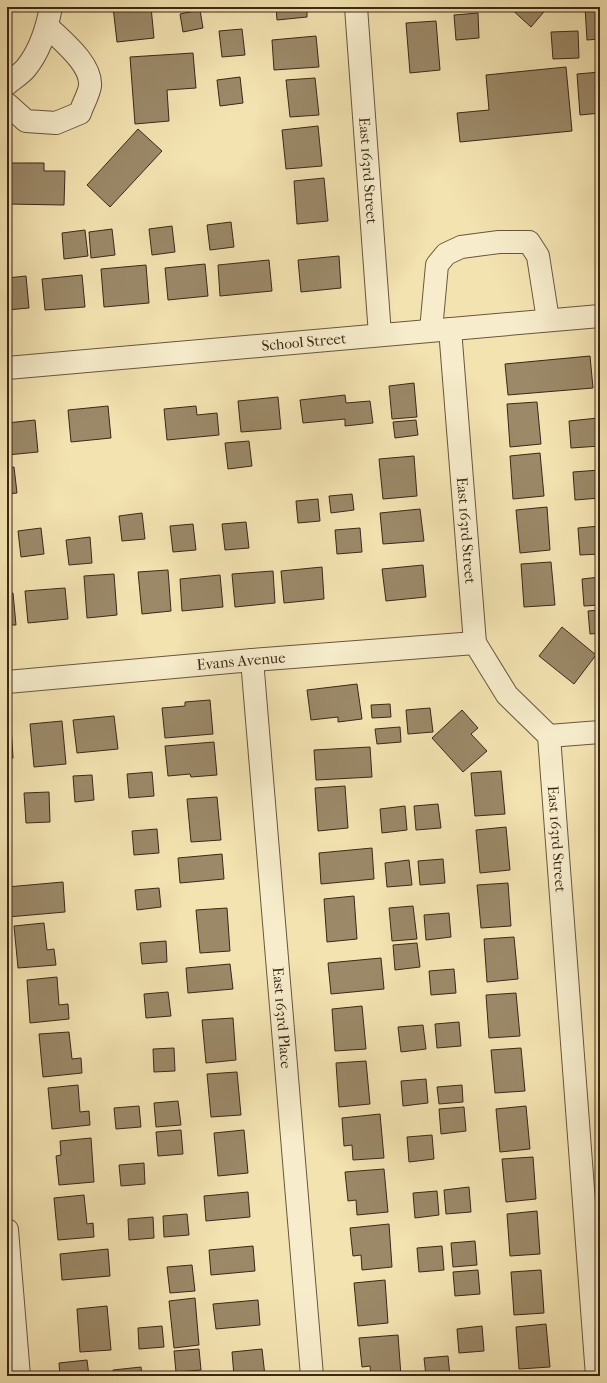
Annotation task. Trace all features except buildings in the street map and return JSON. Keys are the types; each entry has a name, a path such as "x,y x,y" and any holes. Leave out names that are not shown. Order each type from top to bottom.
{"street":[{"name":"East 163rd Street","path":"356,7 380,335"},
{"path":"7,84 26,68 38,48 49,17"},
{"path":"7,104 26,121 56,123 80,113 90,86 87,73 82,61 49,17"},
{"name":"East 163rd Street","path":"548,320 538,256 529,242 500,242 462,247 446,254 437,265 440,329 474,643 507,695 549,736 597,1376"},
{"name":"School Street","path":"7,368 600,316"},
{"name":"Evans Avenue","path":"7,682 252,660 474,643"},
{"name":"East 163rd Place","path":"252,660 312,1376"},
{"path":"549,736 600,732"},
{"path":"7,1230 19,1376"}]}
